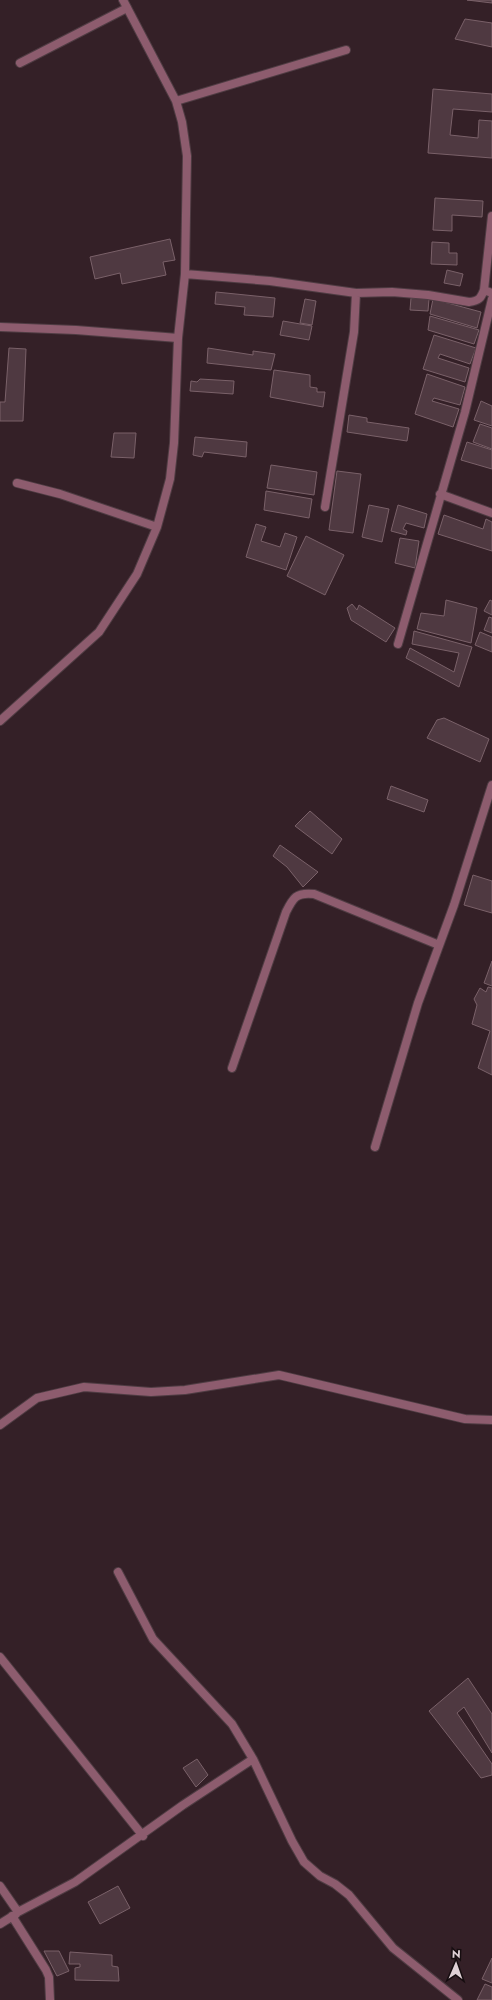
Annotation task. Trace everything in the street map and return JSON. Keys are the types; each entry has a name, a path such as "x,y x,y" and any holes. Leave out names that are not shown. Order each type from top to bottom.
{"street":[{"path":"0,721 99,632 137,574 157,527 170,479 178,338 185,274 187,156 182,122 176,101 123,0"},
{"path":"20,63 127,8"},
{"path":"176,101 346,50"},
{"path":"185,274 270,281 356,293 392,292 428,295 476,302 488,292 492,216"},
{"path":"325,507 354,332 356,293"},
{"path":"398,644 440,494 465,412 492,299"},
{"path":"0,327 76,330 178,338"},
{"path":"17,483 82,501 157,527"},
{"path":"440,494 492,513"},
{"path":"375,1147 418,1003 439,945 492,785"},
{"path":"232,1068 286,912 293,898 304,893 314,894 439,945"},
{"path":"0,1425 36,1398 84,1386 151,1392 185,1390 279,1374 458,1418 492,1420"},
{"path":"118,1572 153,1639 232,1724 253,1759 292,1841 304,1862 320,1876 335,1884 349,1895 393,1948 458,2000"},
{"path":"0,1657 143,1836"},
{"path":"0,1924 15,1914 74,1882 143,1836 183,1805 253,1759"},
{"path":"0,1886 46,1970 49,1977 50,2000"}],"building":[{"path":"467,0 492,0 492,3"},
{"path":"465,19 492,23 492,47 455,39"},
{"path":"433,89 492,94 492,112 453,109 450,135 478,138 479,120 492,121 492,158 428,153"},
{"path":"435,198 483,201 482,217 452,215 452,231 433,230"},
{"path":"170,239 175,260 163,262 166,275 122,284 120,273 95,279 90,257"},
{"path":"432,242 449,243 449,253 457,253 457,265 431,264"},
{"path":"447,270 463,274 460,286 444,283"},
{"path":"216,292 275,298 273,317 244,315 245,307 215,304"},
{"path":"411,298 429,299 428,311 410,310"},
{"path":"305,299 316,301 312,325 300,323"},
{"path":"433,299 481,312 477,328 430,314"},
{"path":"430,316 479,330 474,344 428,330"},
{"path":"283,321 312,326 309,340 280,335"},
{"path":"434,335 476,348 470,364 440,354 438,358 469,368 465,382 423,369"},
{"path":"9,348 26,349 23,421 0,421 0,402 5,402"},
{"path":"208,348 253,355 253,351 275,354 271,370 207,363"},
{"path":"274,370 310,375 310,387 317,388 317,392 325,392 323,407 270,397"},
{"path":"427,374 465,387 460,405 434,398 432,401 459,409 453,427 415,414"},
{"path":"200,379 234,381 233,394 190,391 191,381 197,382"},
{"path":"481,401 492,406 492,426 474,420"},
{"path":"349,415 367,418 367,422 409,428 407,441 347,432"},
{"path":"480,424 492,428 492,449 473,442"},
{"path":"114,433 136,433 134,458 111,457"},
{"path":"195,437 247,442 246,457 204,452 202,457 193,455"},
{"path":"467,442 492,450 492,469 461,460"},
{"path":"271,465 317,472 314,495 267,488"},
{"path":"337,471 361,474 353,533 329,530"},
{"path":"266,491 312,499 309,518 264,510"},
{"path":"369,505 389,509 382,542 362,537"},
{"path":"398,505 427,514 424,528 406,523 403,529 407,531 406,535 391,531"},
{"path":"444,515 483,529 486,519 492,522 492,551 438,534"},
{"path":"256,524 266,527 261,541 280,547 285,533 297,537 286,570 246,557"},
{"path":"306,536 344,555 325,595 287,576"},
{"path":"400,538 419,541 415,568 395,563"},
{"path":"446,600 477,608 471,643 417,629 421,613 444,616"},
{"path":"490,600 492,601 492,615 484,611"},
{"path":"352,604 357,610 359,605 395,628 386,642 351,620 347,608"},
{"path":"489,617 492,618 492,633 484,630"},
{"path":"414,631 472,647 459,687 406,658 410,648 454,672 459,653 412,644"},
{"path":"480,632 492,637 492,652 475,645"},
{"path":"444,718 489,739 480,762 427,738 437,720"},
{"path":"391,786 428,800 424,812 387,799"},
{"path":"310,811 342,839 332,854 295,826"},
{"path":"280,845 318,872 303,887 287,867 273,856"},
{"path":"473,875 492,881 492,913 464,905"},
{"path":"492,961 492,986 484,983"},
{"path":"488,987 492,988 492,1075 478,1068 490,1031 472,1024 477,1005 474,999 480,988 486,992"},
{"path":"468,1678 492,1714 492,1753 464,1707 457,1713 492,1764 492,1775 481,1778 429,1711"},
{"path":"197,1759 208,1775 196,1787 183,1768"},
{"path":"118,1886 130,1908 100,1924 88,1902"},
{"path":"44,1951 59,1951 69,1971 57,1976"},
{"path":"70,1952 112,1955 112,1966 118,1967 119,1981 75,1980 75,1968 80,1967 80,1964 69,1964"},
{"path":"492,1958 492,1983 482,1979"},
{"path":"485,1984 492,1987 492,2000 477,2000"}]}
